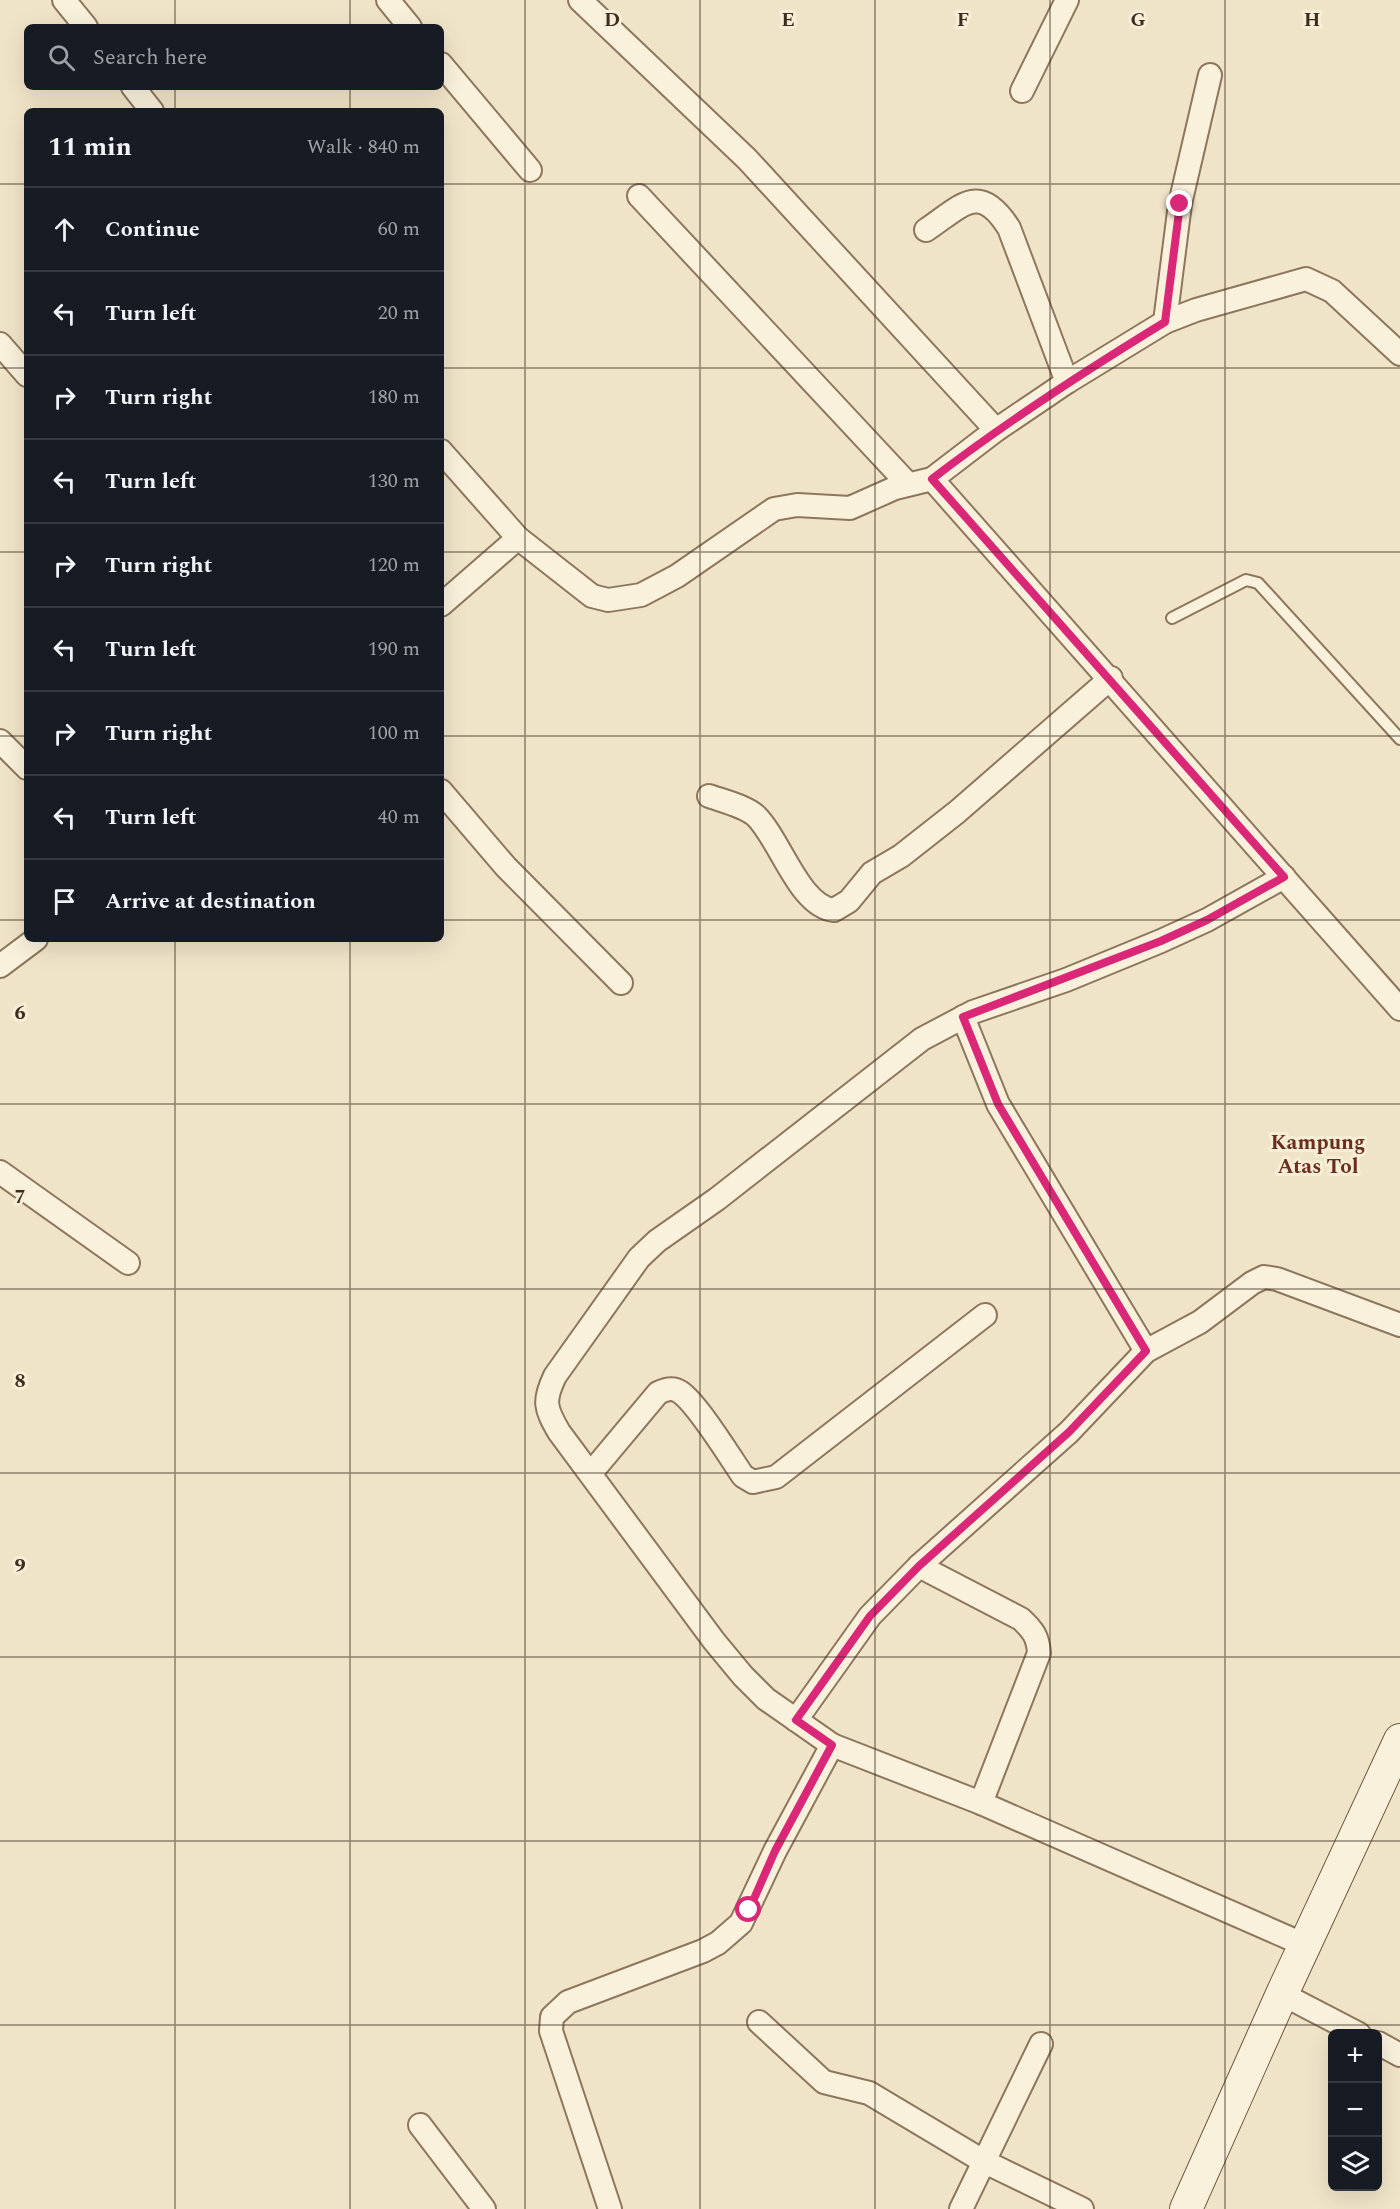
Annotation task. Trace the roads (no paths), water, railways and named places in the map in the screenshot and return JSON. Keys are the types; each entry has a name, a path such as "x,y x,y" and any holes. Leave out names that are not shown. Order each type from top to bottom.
{"main road":[{"path":"1186,2209 1282,1994 1400,1740"}],"street":[{"path":"64,0 84,24"},
{"path":"388,0 408,24"},
{"path":"580,0 592,14 747,159 996,430"},
{"path":"1022,91 1066,0"},
{"path":"444,68 530,170"},
{"path":"1165,322 1180,204 1210,75"},
{"path":"135,90 150,108"},
{"path":"639,196 908,484"},
{"path":"926,230 973,201 984,201 997,210 1009,228 1067,382"},
{"path":"444,454 518,538 592,596 608,600 626,599 657,588 774,509 797,505 850,508 894,488 932,479 996,430 1067,382 1165,322 1196,310 1306,279 1332,291 1400,354"},
{"path":"0,344 24,372"},
{"path":"932,479 1111,678 1400,1009"},
{"path":"444,602 518,538"},
{"path":"709,796 753,813 775,838 796,879 816,904 834,910 849,901 872,873 901,856 957,812 1111,678"},
{"path":"0,741 24,765"},
{"path":"444,795 506,867 621,983"},
{"path":"1284,877 1207,920 1161,941 963,1017 922,1039 717,1199 657,1240 639,1258 555,1376 548,1392 546,1406 549,1416 714,1641 766,1699 832,1745 981,1803 1305,1945"},
{"path":"0,966 32,942"},
{"path":"963,1017 998,1104 1146,1351"},
{"path":"0,1172 128,1263"},
{"path":"796,1720 870,1616 919,1566 1069,1432 1146,1351 1200,1322 1231,1296 1264,1277 1277,1279 1400,1325"},
{"path":"591,1473 658,1392 667,1388 680,1391 691,1403 743,1476 753,1482 776,1477 985,1315"},
{"path":"919,1566 1021,1619 1033,1629 1038,1641 1039,1653 981,1803"},
{"path":"609,2209 552,2031 552,2017 568,2002 703,1951 718,1943 741,1923 775,1851 832,1745"},
{"path":"1282,1994 1349,2029"},
{"path":"759,2022 824,2082 869,2093 983,2161 1082,2209"},
{"path":"961,2209 1041,2044"},
{"path":"1382,2046 1400,2055"},
{"path":"420,2125 484,2209"}],"lane":[{"path":"1172,618 1246,580 1258,583 1400,739"}],"district":[{"name":"Kampung Atas Tol","path":"1318,1154"}]}
